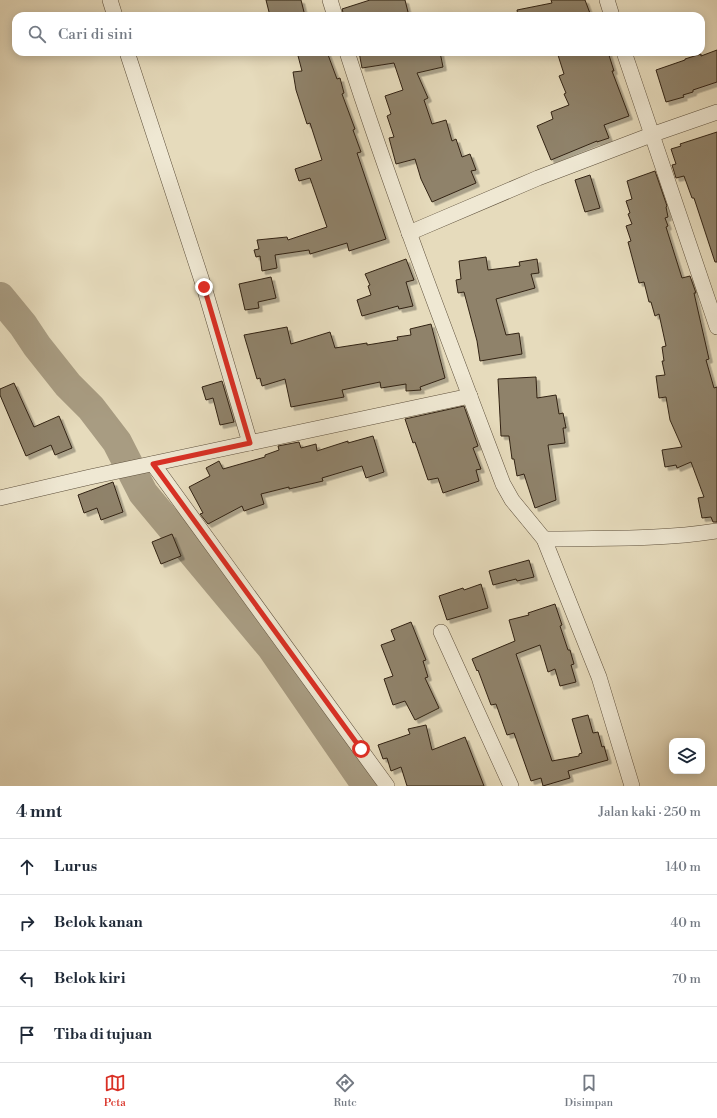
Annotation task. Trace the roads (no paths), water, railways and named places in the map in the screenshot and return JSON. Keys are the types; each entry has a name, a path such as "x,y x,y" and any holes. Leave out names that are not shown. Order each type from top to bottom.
{"street":[{"path":"110,0 114,12"},
{"path":"330,0 334,12"},
{"path":"607,0 611,12"},
{"path":"128,56 204,287 250,443"},
{"path":"348,56 373,134 503,484 512,500 544,539 599,677 632,786"},
{"path":"625,56 717,327"},
{"path":"409,233 538,178 717,112"},
{"path":"0,498 470,396"},
{"path":"153,464 387,786"},
{"path":"544,539 616,538 694,534 717,531"},
{"path":"441,632 511,786"}],"waterway":[{"path":"0,297 68,385 91,408 117,442 143,493 272,648 367,786"}]}
